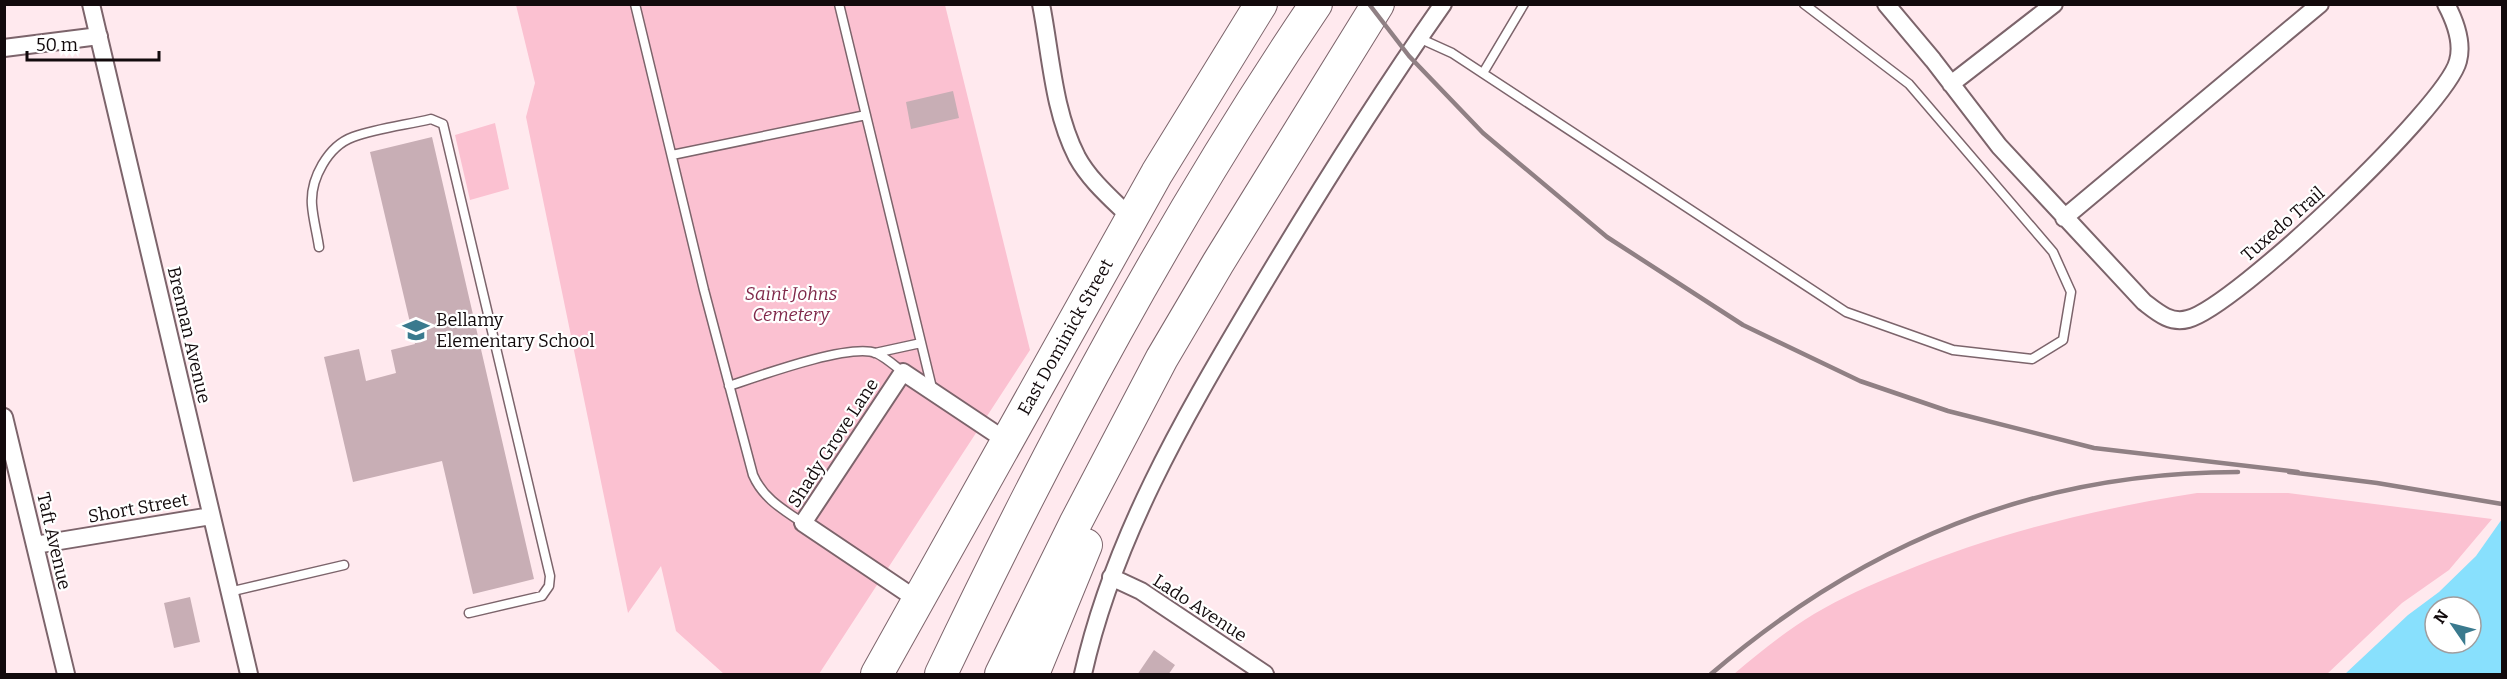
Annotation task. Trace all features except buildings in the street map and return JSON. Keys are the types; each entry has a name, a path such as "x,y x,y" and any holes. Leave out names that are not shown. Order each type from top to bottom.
{"highway":[{"name":"East Dominick Street","path":"877,675 1157,173 1261,4"},
{"path":"941,675 1074,406 1159,254 1224,146 1316,4"},
{"path":"1001,675 1075,524 1162,358 1378,4"},
{"path":"1034,675 1162,358"}],"street":[{"name":"Brennan Avenue","path":"91,4 249,675"},
{"path":"1041,4 1060,111 1077,157 1092,180 1132,219"},
{"path":"1083,675 1111,577 1144,498 1194,400 1302,219 1443,4"},
{"name":"Tuxedo Trail","path":"1886,4 1999,146 2064,218 2144,302 2166,319 2186,320 2203,314 2282,254 2350,190 2427,107 2458,63 2460,45 2446,4"},
{"path":"1951,84 2054,4"},
{"path":"2064,218 2320,4"},
{"path":"4,48 99,36"},
{"name":"Shady Grove Lane","path":"920,601 803,523 903,372 1008,442"},
{"name":"Taft Avenue","path":"4,417 66,675"},
{"name":"Short Street","path":"35,546 211,516"},
{"name":"Lado Avenue","path":"1111,577 1141,591 1265,675"}],"lane":[{"path":"635,4 753,475 758,486 771,502 803,523"},
{"path":"839,4 933,392"},
{"path":"1483,73 1524,4"},
{"path":"1421,39 1452,53 1846,312 1953,350 2032,359 2063,340 2071,292 2052,252 1909,84 1804,4"},
{"path":"672,155 866,116"},
{"path":"319,247 312,203 315,180 325,160 338,146 352,137 431,119 443,124 550,576 549,586 542,596 469,613"},
{"path":"729,386 819,358 849,352 875,353 921,343"},
{"path":"875,353 903,372"},
{"path":"228,592 344,565"}],"green space":[{"name":"Saint Johns Cemetery","path":"516,5 945,5 1030,350 819,674 724,674 676,631 661,566 628,613 526,117 535,83"},
{"path":"495,123 509,189 470,200 455,135"},
{"path":"2197,493 2288,493 2492,519 2449,570 2402,603 2327,674 1734,674 1783,635 1824,608 1867,587 1936,559 2046,524"}],"water":[{"path":"2502,519 2502,674 2345,674 2423,604 2423,655 2483,655 2483,595 2435,595 2476,556"}],"railway":[{"path":"1369,4 1409,56 1483,133 1607,237 1743,325 1860,381 1948,411 2094,448 2298,472"},
{"path":"1711,674 1769,628 1829,587 1891,553 1956,524 2022,501 2092,485 2163,475 2238,472"},
{"path":"2289,472 2377,483 2502,504"}],"place":[{"name":"Bellamy Elementary School","path":"416,330"}]}
